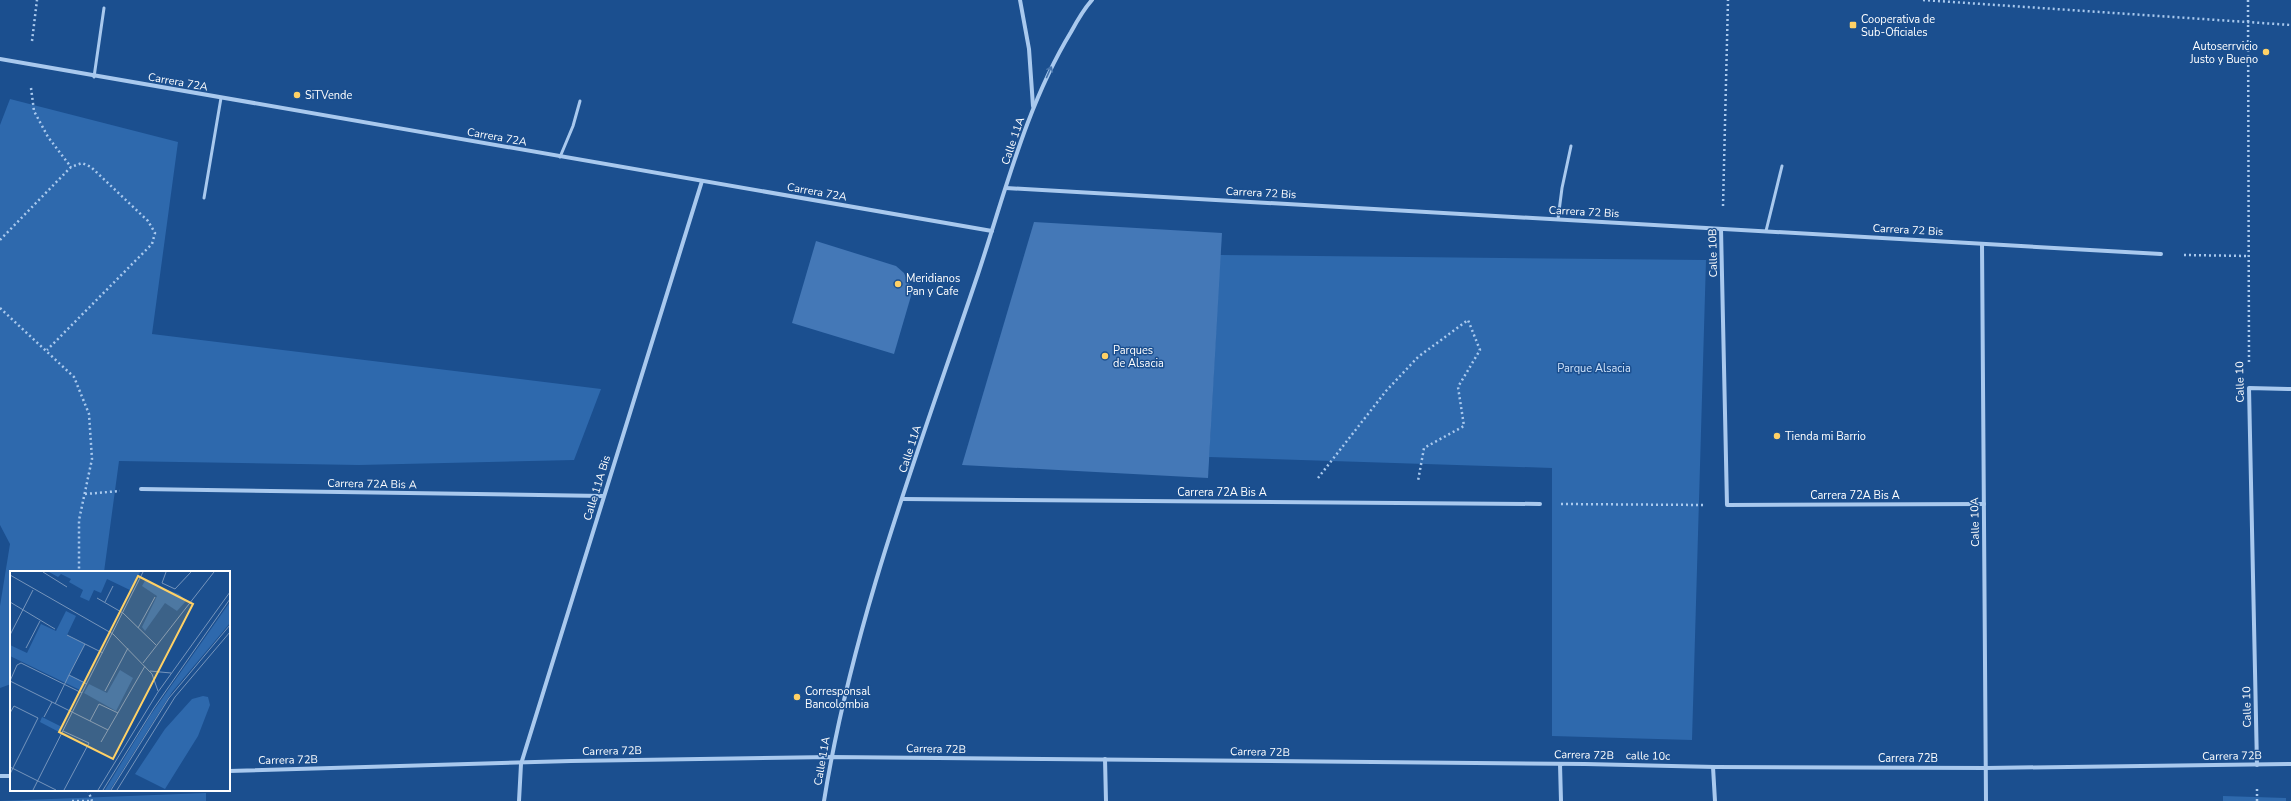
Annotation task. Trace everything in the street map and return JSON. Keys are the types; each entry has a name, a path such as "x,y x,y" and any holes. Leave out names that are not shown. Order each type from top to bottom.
{"street":[{"name":"Calle 11A","path":"1020,0 1029,49 1034,107"},
{"name":"Calle 11A","path":"824,801 843,698 862,630 903,499 1006,188 1034,107 1056,55 1092,0"},
{"name":"Carrera 72A","path":"0,59 28,66 992,231"},
{"name":"Calle 11A Bis","path":"519,801 521,764 702,181"},
{"name":"Carrera 72 Bis","path":"1006,188 2161,254"},
{"name":"Calle 10B","path":"1721,228 1727,505"},
{"name":"Calle 10A","path":"1982,244 1986,801"},
{"path":"2249,388 2291,388"},
{"name":"Calle 10","path":"2249,388 2257,765"},
{"name":"Carrera 72A Bis A","path":"141,489 604,496"},
{"name":"Carrera 72A Bis A","path":"903,499 1540,504"},
{"name":"Carrera 72A Bis A","path":"1727,505 1984,504"},
{"name":"Carrera 72B","path":"230,771 831,757 1560,764"},
{"path":"1105,759 1106,801"},
{"path":"1560,764 1561,801"},
{"name":"calle 10c","path":"1560,764 1714,767"},
{"name":"Carrera 72B","path":"1714,767 1986,768 2291,764"},
{"path":"1714,767 1715,801"}],"lane":[{"path":"94,77 104,8"},
{"path":"204,198 221,98"},
{"path":"560,157 573,126 580,101"},
{"path":"1558,219 1562,188 1571,146"},
{"path":"1766,231 1782,166"}],"path":[{"path":"37,0 28,66 34,111 48,137 71,168"},
{"name":"Calle 10B","path":"1721,228 1724,194 1728,0"},
{"path":"1923,0 2291,25"},
{"name":"Calle 10","path":"2248,0 2249,388"},
{"path":"0,240 71,168 82,163 91,167 148,221 155,233 152,244 47,350"},
{"path":"2161,254 2249,256"},
{"path":"0,308 47,350 74,378 89,414 92,459 79,520 79,571"},
{"path":"1302,502 1386,390 1418,357 1468,320 1480,350 1458,388 1464,426 1424,448 1414,503"},
{"path":"85,494 141,489"},
{"path":"1540,504 1727,505"},
{"path":"72,801 92,801 88,791"}],"green space":[{"path":"10,99 178,142 152,334 601,389 574,460 359,465 119,461 104,571 10,571 10,684 0,688 0,606 10,544 0,525 0,125"},
{"name":"Parque Alsacia","path":"1220,255 1706,260 1692,740 1552,736 1552,468 1209,457"},
{"path":"206,793 206,801 0,801"},
{"path":"2223,796 2286,798 2286,801 2223,801"}],"building":[{"name":"Parques de Alsacia","path":"1034,222 1222,233 1208,478 962,465"},
{"path":"816,241 896,266 904,273 911,288 911,296 894,354 792,323"}],"place":[{"name":"Cooperativa de Sub-Oficiales","path":"1853,25"},
{"name":"Autoserrvicio Justo y Bueno","path":"2266,52"},
{"name":"SiTVende","path":"297,95"},
{"name":"Meridianos Pan y Cafe","path":"898,284"},
{"name":"Parques de Alsacia","path":"1105,356"},
{"name":"Tienda mi Barrio","path":"1777,436"},
{"name":"Corresponsal Bancolombia","path":"797,697"}]}
